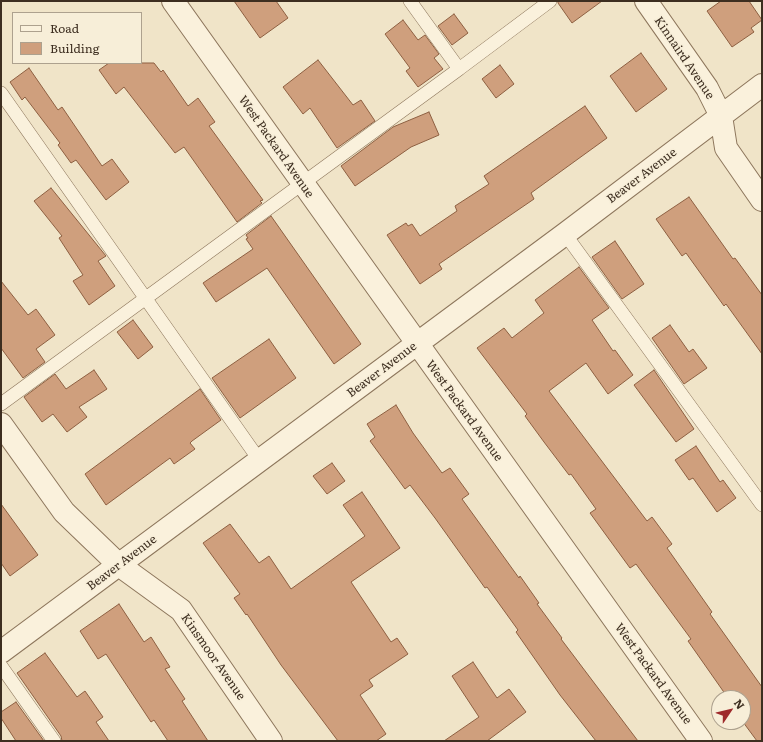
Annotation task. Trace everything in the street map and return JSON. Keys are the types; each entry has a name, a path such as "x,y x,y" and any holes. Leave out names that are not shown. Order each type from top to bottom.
{"street":[{"name":"West Packard Avenue","path":"173,1 702,741"},
{"name":"Kinnaird Avenue","path":"646,1 707,88 721,116 726,148 762,200"},
{"name":"Beaver Avenue","path":"1,652 565,234 762,85"},
{"name":"Kinsmoor Avenue","path":"1,424 64,512 119,565 181,610 271,741"}],"lane":[{"path":"410,1 458,69"},
{"path":"1,404 145,297 303,184 550,1"},
{"path":"1,93 260,461"},
{"path":"565,234 762,505"},
{"path":"1,666 54,741"}],"building":[{"path":"234,1 276,1 288,18 260,38"},
{"path":"558,1 602,1 572,23"},
{"path":"721,1 749,1 762,20 751,28 754,32 732,47 707,11"},
{"path":"454,14 468,33 452,45 438,26"},
{"path":"403,20 418,40 425,35 439,54 434,58 443,69 418,87 406,71 410,68 385,34"},
{"path":"641,53 667,89 636,112 610,76"},
{"path":"318,60 353,105 361,100 375,121 337,148 310,108 303,114 283,87"},
{"path":"154,63 161,72 163,70 188,106 198,98 215,122 209,126 263,200 260,201 262,203 237,222 184,147 175,153 124,87 116,94 99,70 108,64"},
{"path":"500,65 514,84 496,98 482,79"},
{"path":"29,68 58,110 62,107 102,166 112,159 129,182 106,200 76,160 71,163 58,145 60,143 25,97 22,100 10,82"},
{"path":"585,106 607,138 531,193 534,199 439,264 442,269 420,284 387,235 406,223 408,226 412,224 420,236 457,211 455,206 489,184 484,176"},
{"path":"429,112 439,135 411,147 355,186 341,166 393,127"},
{"path":"51,188 106,256 98,261 115,286 89,305 73,281 83,275 59,238 62,236 34,201"},
{"path":"689,197 733,259 735,258 762,295 762,354 726,304 724,306 686,253 682,256 656,219"},
{"path":"271,216 361,344 334,364 267,268 216,302 203,283 253,249 246,239 248,238 246,235"},
{"path":"615,241 644,284 622,299 592,257"},
{"path":"579,267 609,308 592,320 613,351 615,350 633,375 608,394 586,363 549,391 647,521 652,517 672,544 667,548 712,612 710,614 762,687 762,741 757,741 749,730 751,730 751,690 722,690 688,641 691,639 636,564 630,568 590,513 596,509 571,474 569,475 544,442 525,416 527,414 477,348 504,328 512,338 544,313 535,300"},
{"path":"1,281 28,315 36,309 55,335 36,349 45,362 23,378 1,348"},
{"path":"133,320 153,347 138,359 117,332"},
{"path":"670,325 689,352 693,349 707,368 684,384 652,338"},
{"path":"269,339 296,378 240,418 212,378"},
{"path":"94,370 107,389 79,407 87,417 67,432 53,414 42,422 24,397 55,374 66,389"},
{"path":"654,370 694,429 676,442 634,385"},
{"path":"200,389 221,420 190,443 195,449 174,464 170,458 106,505 85,474"},
{"path":"396,405 413,433 442,473 450,468 469,494 462,499 519,578 520,576 539,603 537,604 562,638 561,639 638,741 596,741 560,695 516,632 518,630 487,587 485,588 410,485 405,489 370,441 375,437 367,424"},
{"path":"696,446 720,482 723,480 736,498 717,512 693,478 689,480 675,460"},
{"path":"332,463 345,481 327,494 313,476"},
{"path":"362,492 400,548 351,582 391,642 397,638 408,654 369,680 373,686 360,695 386,734 376,741 338,741 281,665 247,614 246,615 234,598 240,594 203,543 230,524 259,563 269,556 291,589 365,536 343,505"},
{"path":"1,504 38,555 10,576 1,563"},
{"path":"119,604 144,642 151,637 170,667 165,669 185,699 182,701 208,741 168,741 154,720 151,722 106,654 98,659 80,631"},
{"path":"45,653 77,697 85,691 103,717 96,722 109,741 62,741 61,736 17,673"},
{"path":"473,662 497,698 509,689 526,712 487,741 444,741 479,717 452,676"},
{"path":"16,702 44,741 16,741 1,718 1,712"}]}
